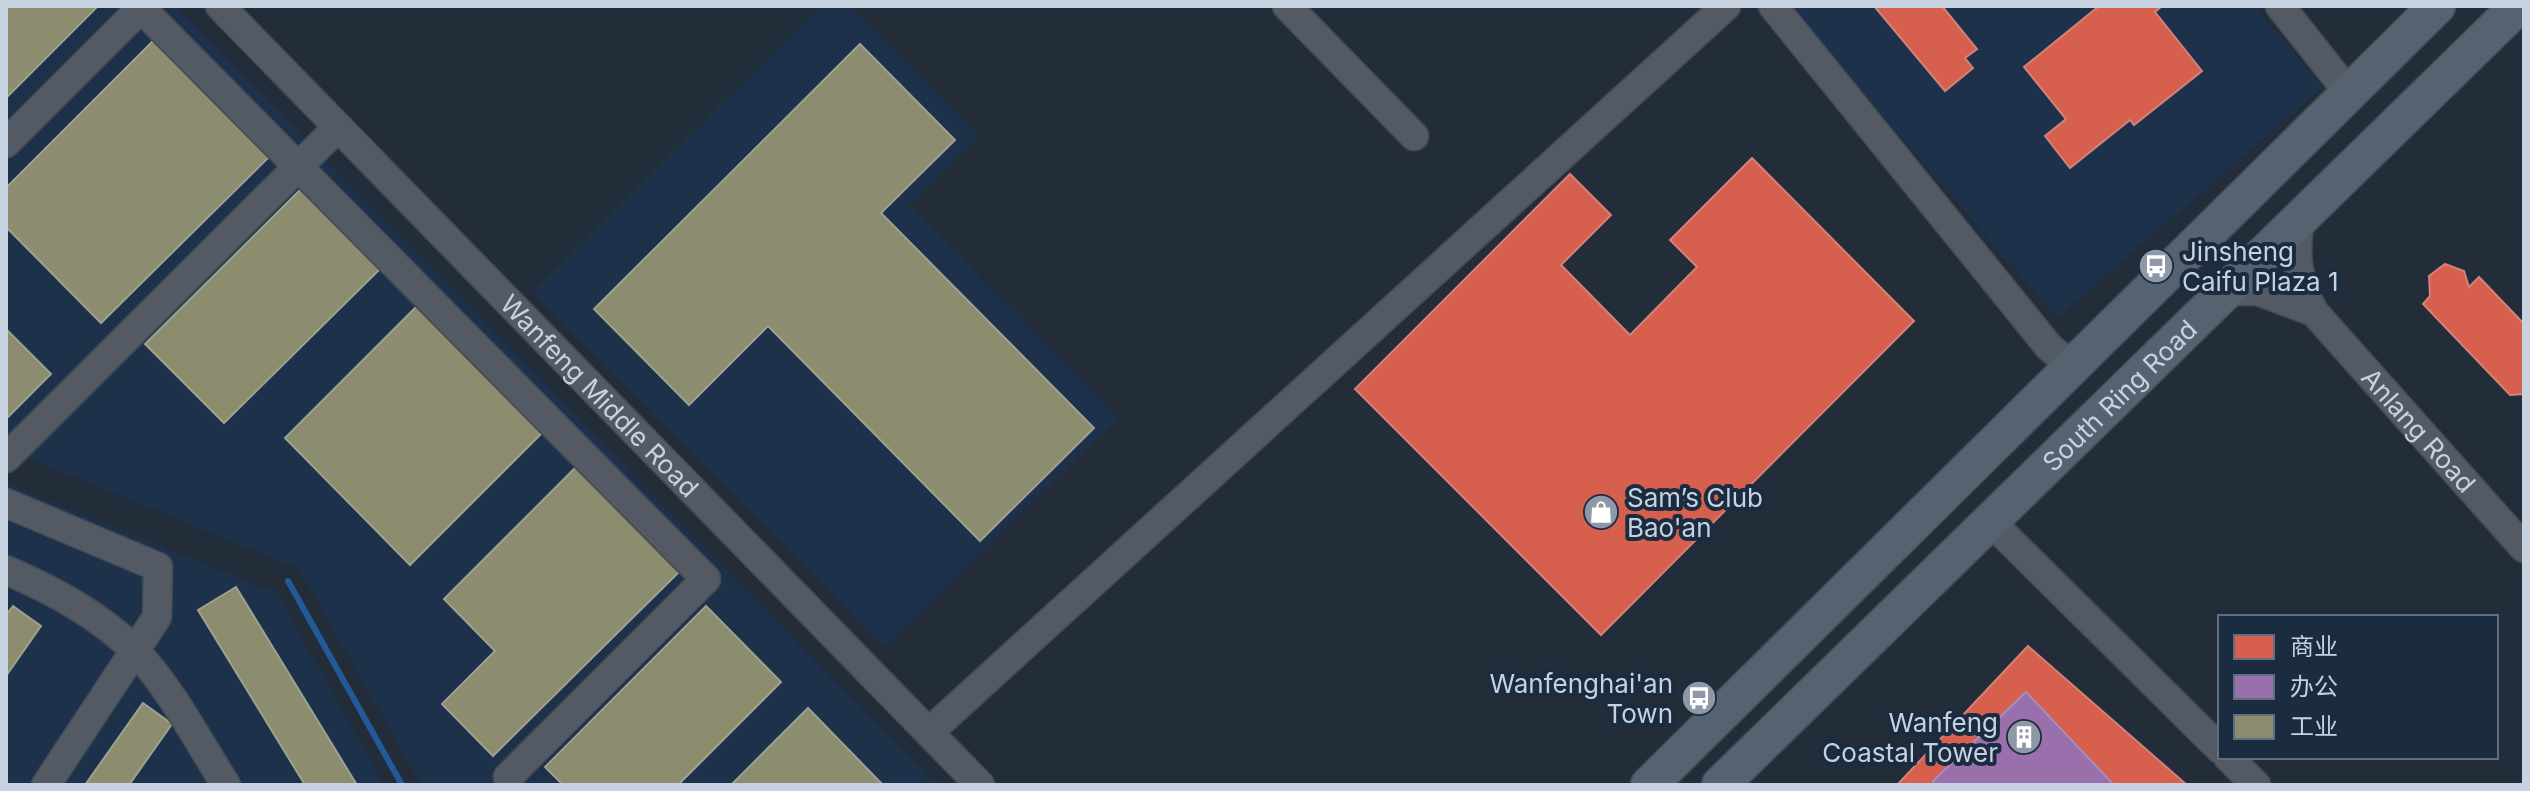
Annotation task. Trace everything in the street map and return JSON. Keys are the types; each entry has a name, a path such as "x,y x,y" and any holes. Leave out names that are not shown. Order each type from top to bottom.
{"main road":[{"name":"South Ring Road","path":"1649,785 2437,6"},
{"name":"South Ring Road","path":"1720,785 2518,6"}],"street":[{"name":"Wanfeng Middle Road","path":"220,6 980,785"},
{"path":"1287,6 1414,136"},
{"path":"929,732 1726,6"},
{"path":"1773,6 2049,347 2072,366"},
{"path":"2280,6 2349,93"},
{"path":"6,143 141,8 706,579 508,777"},
{"path":"15,448 338,127"},
{"name":"Anlang Road","path":"2300,219 2296,255 2304,294 2314,312 2524,548"},
{"name":"Anlang Road","path":"2226,291 2258,291 2314,312"},
{"path":"6,503 158,567 157,617 46,785"},
{"path":"1990,521 2218,747"},
{"path":"6,570 39,584 87,612 136,652 175,704 226,785"},
{"path":"2230,759 2256,785"}],"shaded area":[{"path":"6,6 176,6 936,785 421,785 299,569 6,449"},
{"path":"820,6 850,6 979,136 909,206 1118,417 885,648 533,292"},
{"path":"1788,6 2254,6 2323,87 2057,318"},
{"path":"6,483 277,593 384,785 6,785"}],"building: 商业":[{"path":"1874,6 1942,6 1977,49 1965,58 1973,68 1945,91"},
{"path":"2099,6 2162,6 2155,12 2202,71 2134,125 2130,120 2070,168 2045,136 2066,119 2024,67"},
{"name":"Sam’s Club Bao'an","path":"1752,158 1914,321 1601,635 1355,389 1570,174 1611,215 1561,265 1630,335 1697,267 1670,240"},
{"path":"2445,264 2464,271 2469,287 2479,277 2524,324 2524,394 2510,395 2423,304 2430,296 2429,276"},
{"path":"2028,646 2187,785 1897,785"}],"building: 办公":[{"name":"Wanfeng Coastal Tower","path":"2026,692 2114,785 1936,785 1933,781"}],"building: 工业":[{"path":"6,6 98,6 6,98"},
{"path":"157,37 272,154 101,323 6,227 6,188"},
{"path":"860,44 955,140 881,213 1094,428 980,541 768,326 689,405 594,309"},
{"path":"302,188 381,268 224,423 145,344"},
{"path":"418,305 543,432 410,565 285,438"},
{"path":"6,329 51,374 6,419"},
{"path":"577,466 680,571 493,756 442,704 495,651 444,599"},
{"path":"236,587 357,785 305,785 198,610"},
{"path":"13,606 41,626 6,676 6,615"},
{"path":"706,606 781,682 678,785 563,785 545,767"},
{"path":"143,703 172,724 129,785 85,785"},
{"path":"808,708 883,785 731,785"}],"waterway":[{"path":"288,581 402,785"}],"place":[{"name":"Jinsheng Caifu Plaza 1","path":"2156,266"},
{"name":"Sam’s Club Bao'an","path":"1601,512"},
{"name":"Wanfenghai'an Town","path":"1699,698"},
{"name":"Wanfeng Coastal Tower","path":"2024,737"}]}
